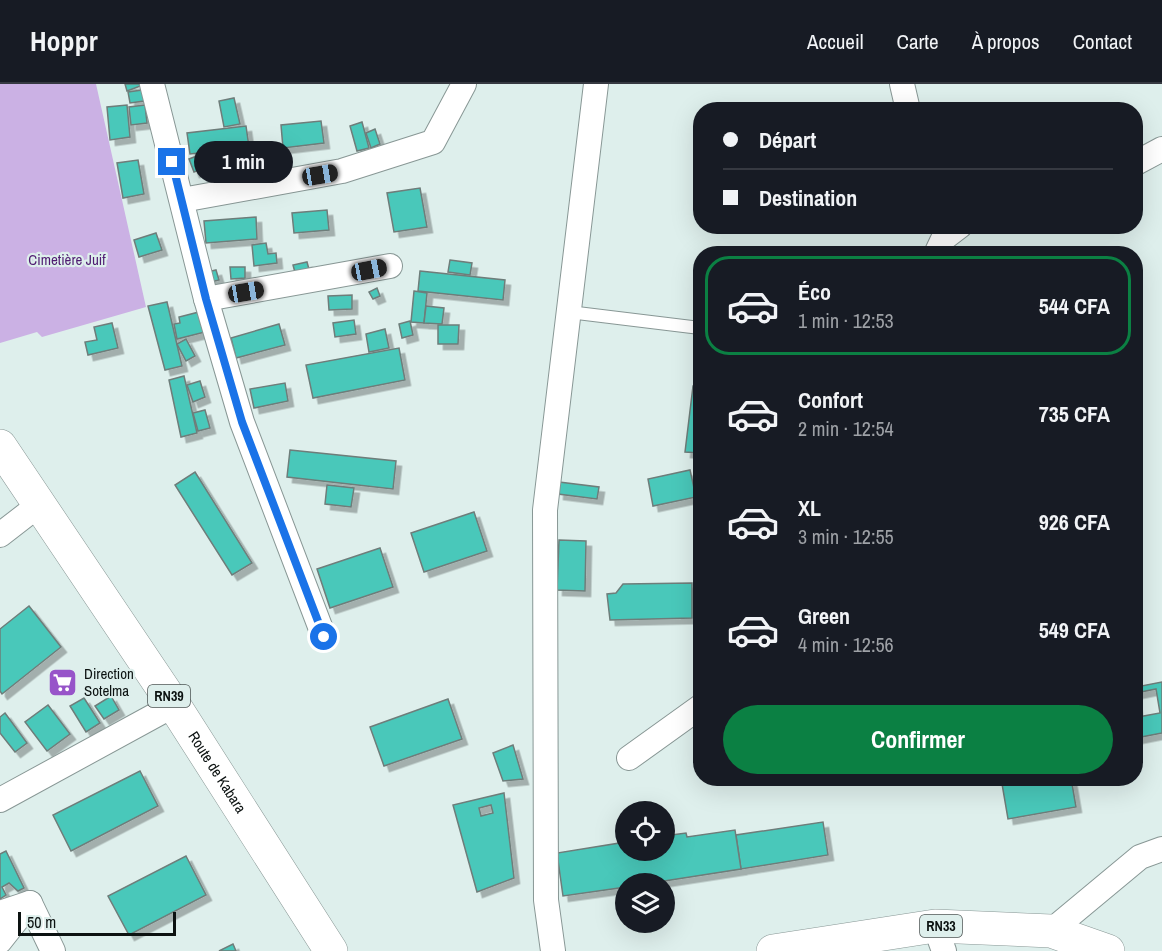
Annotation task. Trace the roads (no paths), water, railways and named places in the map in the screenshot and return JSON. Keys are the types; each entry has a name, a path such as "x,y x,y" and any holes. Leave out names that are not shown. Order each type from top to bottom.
{"main road":[{"name":"Route de Kabara","path":"0,446 174,705 331,951"},
{"name":"RN33","path":"772,951 1051,932 1108,951"}],"street":[{"path":"152,84 206,299 242,422 324,637"},
{"path":"182,200 342,171 433,142 464,84"},
{"path":"553,951 546,900 545,510 596,84"},
{"path":"902,84 906,102"},
{"path":"1143,159 1162,149"},
{"path":"936,243 950,234"},
{"path":"206,299 390,266"},
{"path":"0,535 40,504"},
{"path":"0,800 174,705"},
{"path":"629,758 693,712"},
{"path":"1051,932 1140,857 1162,849"},
{"path":"0,914 30,903"},
{"path":"0,941 30,903"},
{"path":"30,903 53,951"}],"lane":[{"path":"569,312 693,327"}],"place":[{"name":"Direction Sotelma","path":"63,683"}],"park label":[{"name":"Cimetière Juif","path":"67,260"}]}
